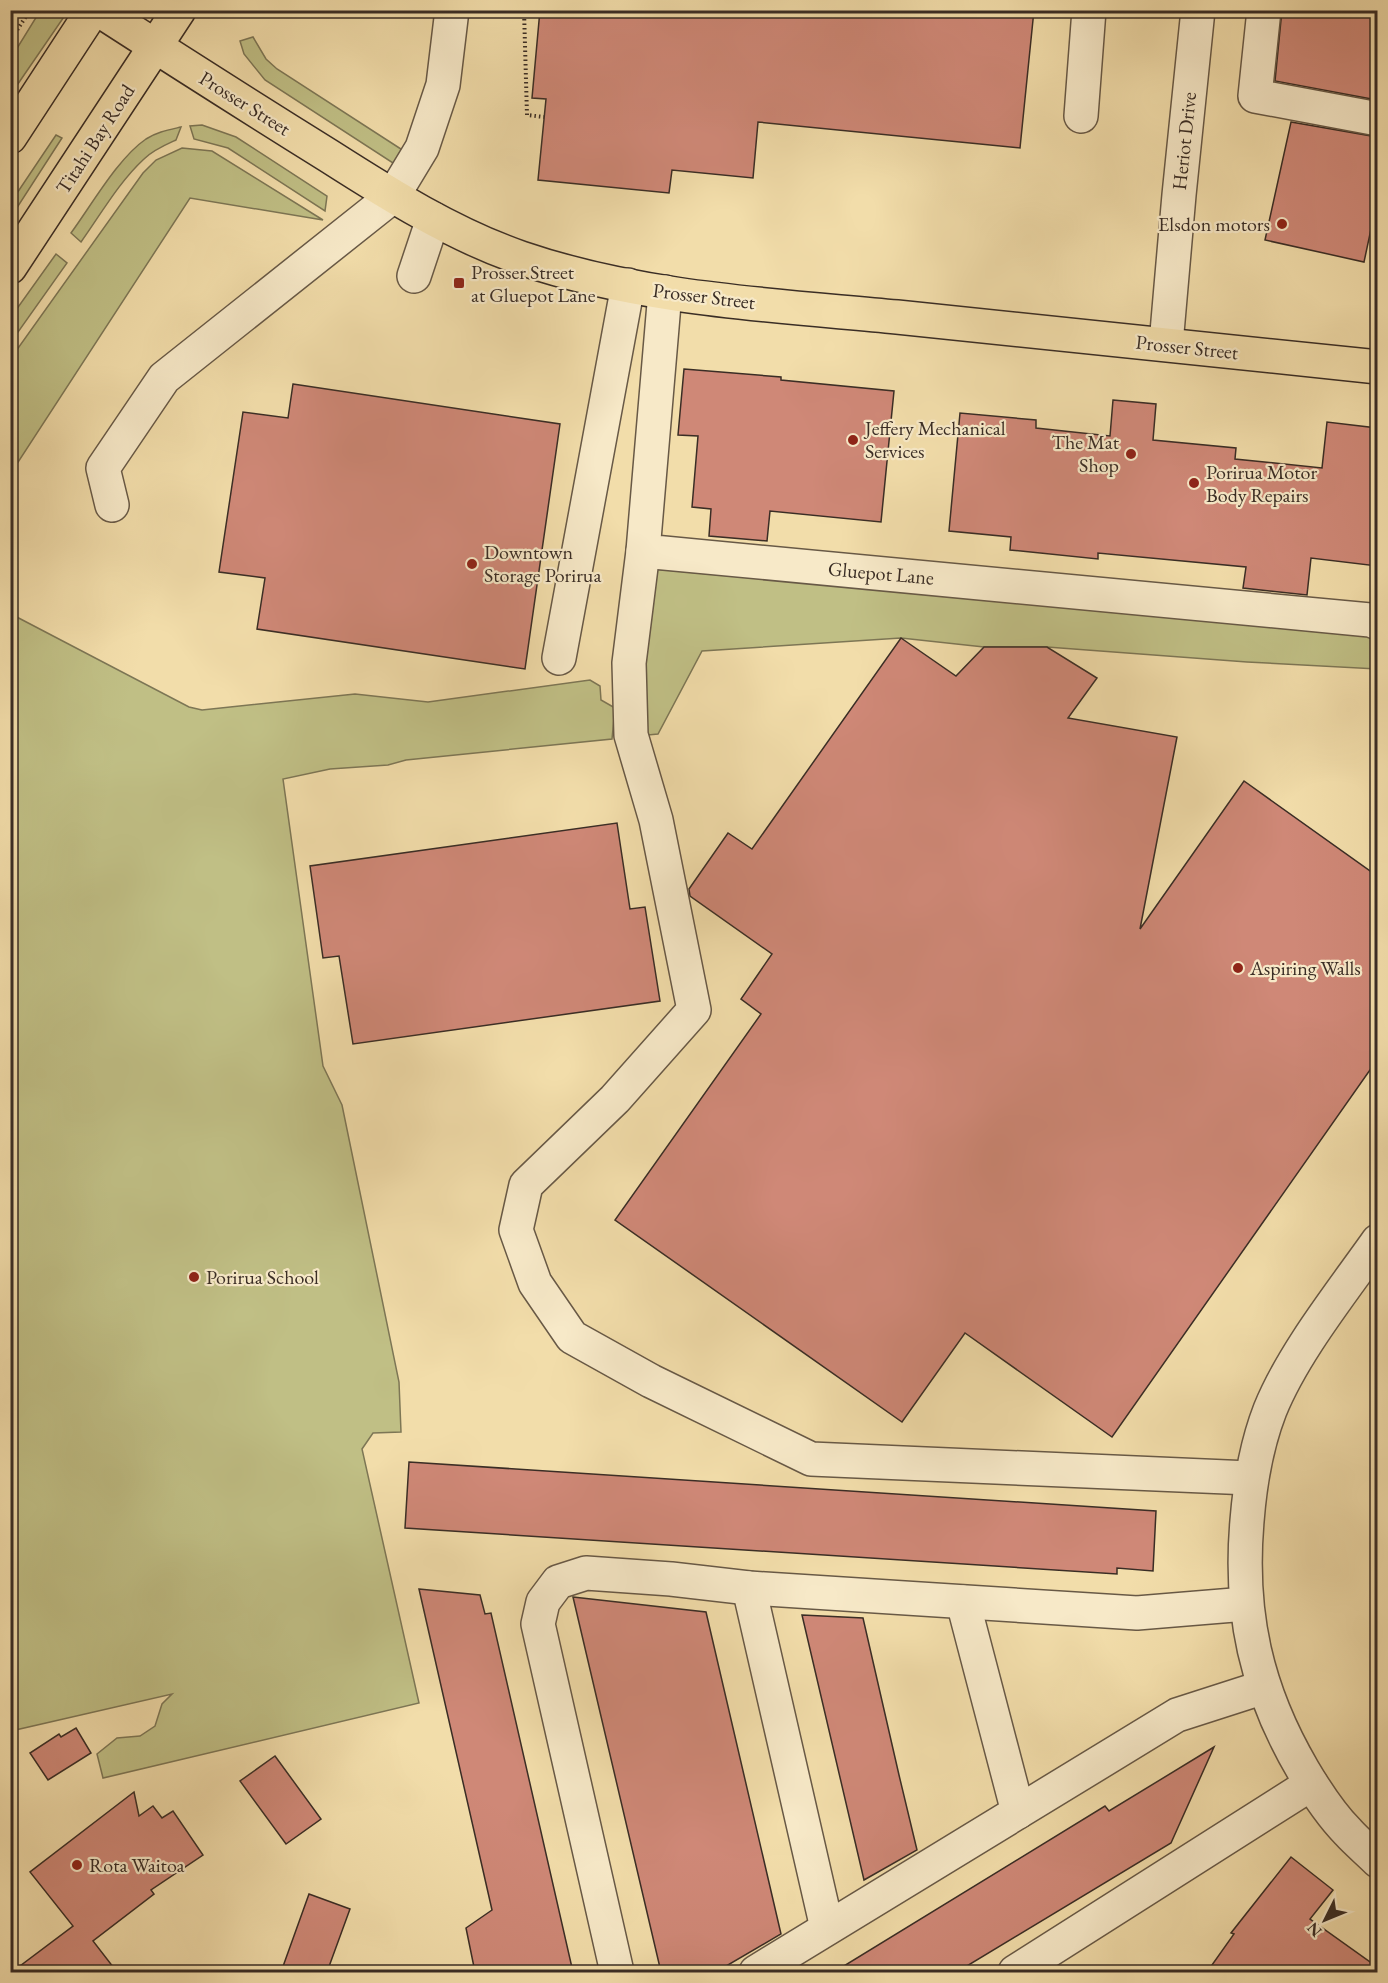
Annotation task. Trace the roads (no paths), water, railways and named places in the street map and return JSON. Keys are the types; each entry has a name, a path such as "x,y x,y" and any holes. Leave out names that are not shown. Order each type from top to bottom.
{"main road":[{"path":"10,137 93,10"},
{"name":"Prosser Street","path":"99,10 433,219 519,257 580,276 665,292 803,308 1377,367"},
{"name":"Titahi Bay Road","path":"10,267 179,10"}],"street":[{"path":"112,505 103,468 164,378 393,196 422,148 443,85 452,10"},
{"path":"1081,116 1089,10"},
{"name":"Heriot Drive","path":"1166,344 1198,10"},
{"path":"1264,10 1255,96 1377,119"},
{"path":"414,276 433,219"},
{"path":"559,658 628,285"},
{"path":"665,292 643,551 629,663 631,735 656,820 694,1010 615,1100 526,1185 516,1230 535,1283 572,1337 651,1382 811,1459 1250,1478"},
{"name":"Gluepot Lane","path":"643,551 1225,605 1370,620 1377,623"},
{"path":"1377,1241 1295,1361 1270,1410 1250,1478 1244,1560 1246,1604 1255,1655 1264,1687 1283,1736 1311,1784 1347,1831 1377,1861"},
{"path":"617,1972 538,1624 543,1602 558,1582 586,1574 671,1579 749,1588 1137,1613 1246,1604"},
{"path":"749,1588 827,1928"},
{"path":"963,1602 1018,1812"},
{"path":"756,1972 1177,1715 1264,1687"},
{"path":"1015,1972 1311,1784"}],"place":[{"name":"Elsdon motors","path":"1282,224"},
{"name":"Prosser Street at Gluepot Lane","path":"459,283"},
{"name":"Jeffery Mechanical Services","path":"853,440"},
{"name":"The Mat Shop","path":"1131,454"},
{"name":"Porirua Motor Body Repairs","path":"1194,483"},
{"name":"Downtown Storage Porirua","path":"472,564"},
{"name":"Aspiring Walls","path":"1238,968"},
{"name":"Porirua School","path":"194,1277"},
{"name":"Rota Waitoa","path":"77,1865"}]}
